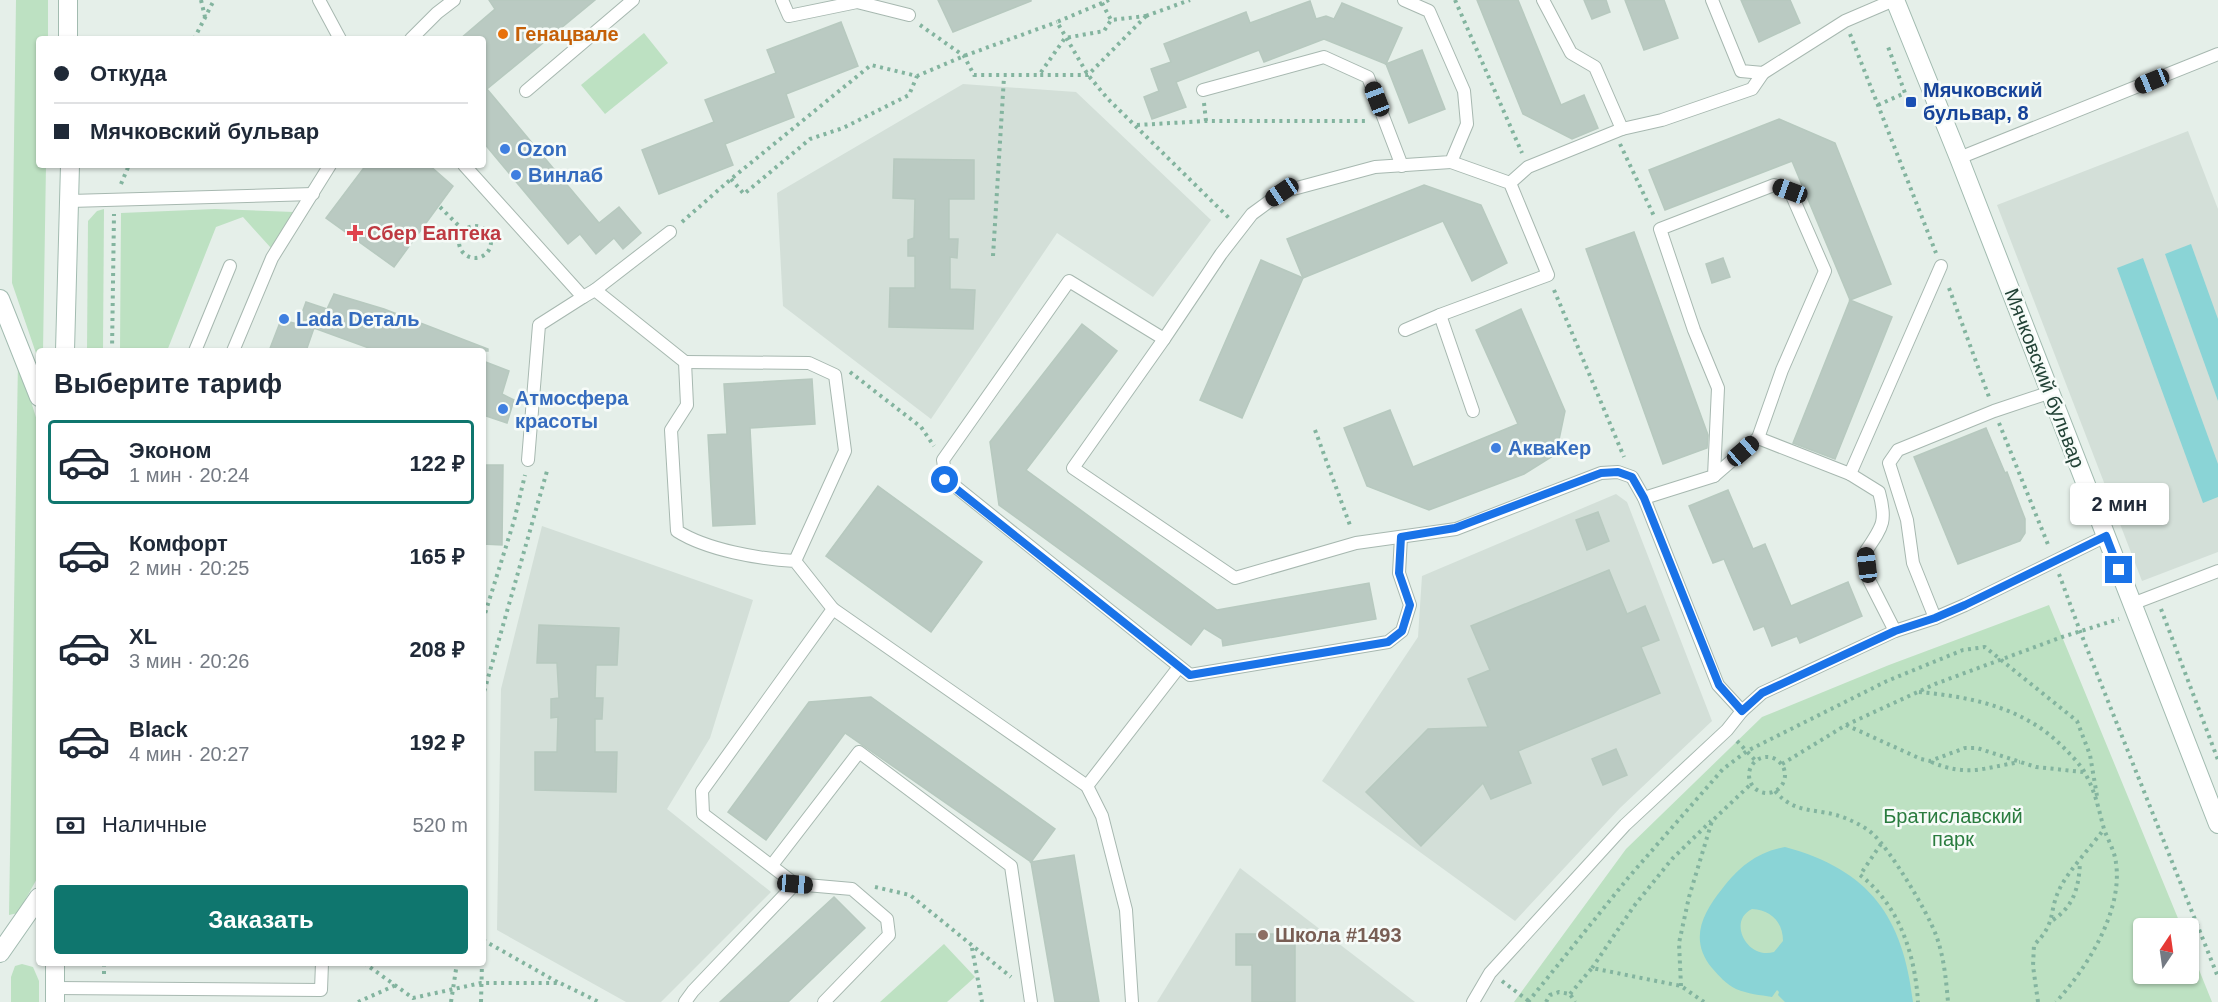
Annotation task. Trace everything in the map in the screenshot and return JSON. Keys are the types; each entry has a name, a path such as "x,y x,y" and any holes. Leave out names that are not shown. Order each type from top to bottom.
{"street":[{"path":"68,0 68,36"},
{"name":"Мячковский бульвар","path":"1894,0 1959,158 2218,824"},
{"path":"65,348 70,168"},
{"path":"0,299 36,389"},
{"path":"0,953 36,901"},
{"path":"55,966 55,995"}],"lane":[{"path":"319,0 338,36"},
{"path":"414,36 436,13 454,0"},
{"path":"526,91 633,0"},
{"path":"782,0 789,16 857,2 909,15"},
{"path":"1404,0 1429,11 1464,92 1467,124 1451,162"},
{"path":"1543,0 1570,53 1595,67 1619,131"},
{"path":"1712,0 1741,71 1763,73"},
{"path":"1510,183 1528,167 1619,131 1662,120 1752,89 1763,73 1845,21 1894,0"},
{"path":"1959,158 2218,54"},
{"path":"1203,90 1324,57 1368,77 1402,166"},
{"path":"1405,330 1548,275 1510,183 1451,162 1375,167 1282,192 1252,214 1240,229 1073,468 1235,578 1356,543 1455,528 1601,473 1618,472 1632,477 1644,498 1719,685 1742,711"},
{"path":"234,348 272,258 328,168"},
{"path":"467,168 583,297"},
{"path":"1644,498 1714,476 1758,438 1782,370 1825,271 1790,191 1774,185 1660,229 1694,330 1718,388 1714,476"},
{"path":"70,201 313,194"},
{"path":"528,459 539,325 595,290 670,232"},
{"path":"196,348 230,266"},
{"path":"1850,474 1941,266"},
{"path":"1164,339 1069,281 943,460 945,480 1190,675 1388,642 1402,631 1410,605 1399,573 1401,537"},
{"path":"595,290 685,362 809,363 835,375 845,451 795,561"},
{"path":"1440,315 1473,411"},
{"path":"685,362 687,405 671,430 677,531 691,539 765,559 795,561 833,609 1087,786 1102,816 1126,910 1132,1002"},
{"path":"1935,618 1913,563 1907,520 1889,463 1898,450 1994,411 2051,392"},
{"path":"1758,438 1850,474 1879,492 1884,513 1880,531 1866,551 1869,580 1895,631"},
{"path":"1473,1002 1490,973 1624,825 1727,730 1742,711 1762,693 1895,631 1935,618 2106,536"},
{"path":"2134,609 2158,601 2218,571"},
{"path":"824,1002 889,935 887,919 852,889 795,884 703,814 702,791 833,609"},
{"path":"1087,786 1179,667"},
{"path":"772,865 859,752 1011,866 1031,997"},
{"path":"685,1002 795,884"},
{"path":"55,995 321,990 322,966"}],"path":[{"path":"201,0 205,17"},
{"path":"196,36 214,0"},
{"path":"670,232 871,65 917,76 1109,0"},
{"path":"1171,0 1175,5"},
{"path":"1111,20 1146,16 1190,0"},
{"path":"1455,0 1528,167"},
{"path":"1102,3 1111,20"},
{"path":"909,15 924,29 964,56 974,75 1004,76 1089,75 1146,16"},
{"path":"1039,75 1065,38 1104,31 1111,20"},
{"path":"1057,22 1089,75 1108,99 1240,229"},
{"path":"1878,105 1905,93 1887,44"},
{"path":"731,179 744,194 810,139 843,128 909,95 917,76"},
{"path":"993,256 1004,76"},
{"path":"1136,125 1206,121 1385,121"},
{"path":"1619,131 1660,229"},
{"path":"112,348 114,200"},
{"path":"440,207 463,230"},
{"path":"475,225 486,229 491,236 488,252 480,257 471,258 464,254 459,247 458,238 463,230 475,225"},
{"path":"1548,275 1632,477"},
{"path":"835,375 842,366 921,427 943,460"},
{"path":"1315,430 1356,543"},
{"path":"486,610 514,521 528,459"},
{"path":"486,685 547,471"},
{"path":"2055,560 2080,631 2218,977"},
{"path":"1782,764 1845,725 1919,692 2158,601 2218,760"},
{"path":"1490,973 1529,1002 1628,878 1723,769 1747,751 1887,681 1963,650 1985,647 2077,721 2090,754 2104,829 2116,862 2117,890 2107,924 2092,953 2056,1002"},
{"path":"1919,692 1959,696 1993,705 2018,715 2051,735 2085,772 2097,796"},
{"path":"1845,725 1946,768 1978,771 2020,762"},
{"path":"1727,730 1755,760"},
{"path":"1930,761 1965,748 1977,748 1996,752 2036,767 2085,772"},
{"path":"1764,757 1774,758 1782,764 1785,774 1782,784 1775,791 1766,793 1751,784 1750,767 1755,760 1764,757"},
{"path":"1570,994 1592,969 1641,896 1672,859 1751,784"},
{"path":"1775,791 1790,806 1828,812 1857,823 1872,833 1914,892 1935,933 1944,962 1948,1002"},
{"path":"1682,986 1679,943 1689,897 1712,821"},
{"path":"2038,1002 2033,949 2043,938 2052,920 2058,891 2104,829"},
{"path":"1881,844 1860,874 1893,911 1914,965 1918,1002"},
{"path":"2052,920 2069,907 2074,898 2080,875 2080,861"},
{"path":"868,885 910,895 1031,997"},
{"path":"486,942 596,1002"},
{"path":"972,947 982,1002"},
{"path":"369,966 420,1002"},
{"path":"451,1002 457,966"},
{"path":"481,1002 483,966"},
{"path":"1592,969 1682,986 1704,1002"},
{"path":"413,998 482,984 560,983"},
{"path":"358,1002 396,984"},
{"path":"1546,1002 1550,995 1559,992 1570,994 1575,1002"}],"shaded area":[{"path":"963,84 1076,92 1211,220 1153,297 1057,233 931,419 783,306 777,193"},
{"path":"2188,131 2218,209 2218,552 2142,581 1997,205"},
{"path":"1616,494 1627,502 1712,721 1620,808 1515,921 1322,781 1418,637 1422,576"},
{"path":"542,526 753,600 710,738 667,809 771,892 661,1002 626,1002 497,930 501,689"},
{"name":"Школа #1493","path":"1240,868 1415,1002 1157,1002"}],"green space":[{"path":"16,0 48,0 48,36 36,36 36,168 46,168 43,348 36,348 36,353 12,283"},
{"path":"644,33 668,63 605,114 581,85"},
{"path":"104,209 103,348 87,348 88,221 97,211"},
{"path":"215,209 294,212 271,248 243,217 216,227 168,348 120,348 121,213"},
{"path":"18,360 36,417 36,880 18,913 9,915"},
{"name":"Братиславский парк","path":"2049,605 2178,918 2133,918 2133,984 2199,984 2199,970 2212,1002 1514,1002 1626,849 1762,717 1889,665"},
{"path":"944,944 975,977 947,1002 880,1002"},
{"path":"22,964 33,967 39,981 39,1002 11,1002 11,977 15,966"}],"water":[{"path":"2191,244 2218,319 2218,401 2165,254"},
{"path":"2143,258 2218,464 2218,497 2203,503 2117,268"},
{"path":"1785,847 1839,869 1860,884 1877,901 1891,922 1901,945 1913,1002 1785,1002 1778,995 1777,990 1772,997 1745,992 1732,987 1717,974 1705,958 1701,947 1701,927 1704,918 1715,898 1735,874 1757,857","holes":["1752,909 1775,918 1781,928 1783,941 1774,952 1764,953 1756,950 1749,945 1741,930 1741,922 1745,915"]}],"building":[{"path":"489,0 595,0 487,89 599,223 619,207 641,233 623,249 614,238 596,254 580,234 568,244 486,146 486,36 464,36 495,9"},
{"path":"938,0 1031,0 1031,1 953,32"},
{"path":"1477,0 1518,0 1561,105 1584,95 1598,128 1572,139 1523,114"},
{"path":"1584,0 1606,0 1610,12 1592,19"},
{"path":"1625,0 1664,0 1678,38 1644,50"},
{"path":"1741,0 1790,0 1800,23 1759,42"},
{"path":"1310,1 1316,19 1326,16 1334,19 1342,3 1402,28 1386,64 1324,39 1264,62 1259,50 1176,82 1186,107 1152,119 1144,97 1159,91 1151,69 1171,62 1164,44 1246,12 1250,23"},
{"path":"841,22 858,66 786,94 794,117 725,144 733,165 659,194 642,150 714,122 705,100 776,73 767,50"},
{"path":"1422,50 1445,109 1409,123 1386,64"},
{"path":"1779,119 1835,143 1891,284 1850,300 1792,161 1665,210 1649,170"},
{"path":"894,159 974,160 974,199 949,199 949,239 958,239 957,258 950,257 950,289 975,290 973,329 889,327 890,288 915,288 915,256 908,256 908,240 914,238 915,199 893,198"},
{"path":"364,168 432,168 453,186 394,267 326,218"},
{"path":"1424,185 1481,205 1507,263 1472,281 1443,221 1303,278 1287,239"},
{"path":"1634,232 1708,435 1707,448 1663,464 1586,249"},
{"path":"1723,258 1730,277 1712,283 1706,264"},
{"path":"1261,260 1303,278 1242,418 1200,400"},
{"path":"334,294 384,309 485,348 369,348 314,328 307,348 270,348 281,320 298,324 306,302 327,309"},
{"path":"1850,300 1892,317 1835,459 1793,443"},
{"path":"1521,309 1565,411 1556,454 1524,474 1429,510 1367,486 1344,428 1390,410 1413,467 1518,424 1476,330"},
{"path":"1082,324 1117,351 1026,470 1217,610 1369,583 1376,619 1223,646 1222,639 1204,628 1191,645 999,505 990,442"},
{"path":"486,362 509,371 502,394 514,400 507,423 486,416"},
{"path":"812,379 815,424 750,428 755,524 713,526 708,435 727,434 724,384"},
{"path":"1986,428 2005,473 2007,472 2025,519 2025,533 2020,541 1958,564 1914,457"},
{"path":"486,465 503,465 502,545 486,544"},
{"path":"878,486 982,562 931,632 826,556"},
{"path":"1728,490 1753,549 1765,544 1791,606 1848,582 1862,616 1800,643 1797,636 1772,646 1764,626 1754,630 1724,559 1713,563 1689,506"},
{"path":"1598,512 1609,541 1587,550 1576,520"},
{"path":"1609,570 1627,614 1645,606 1659,640 1641,647 1660,693 1518,751 1531,783 1491,799 1483,783 1421,846 1366,792 1428,729 1488,727 1468,679 1490,670 1471,626"},
{"path":"539,625 619,628 617,665 596,665 595,698 603,698 602,719 595,719 595,752 617,752 616,792 535,790 535,752 557,752 558,717 551,718 551,699 559,698 557,663 537,663"},
{"path":"871,697 1055,829 1031,862 845,733 766,840 728,812 809,702"},
{"path":"1616,749 1627,775 1603,785 1592,759"},
{"path":"1074,855 1099,1002 1055,1002 1031,862"},
{"path":"834,897 865,928 788,1002 720,1002"},
{"path":"1236,934 1295,934 1295,1002 1252,1002 1252,965 1236,965"}],"place":[{"name":"Генацвале","path":"503,34"},
{"name":"Мячковский бульвар, 8","path":"1911,102"},
{"name":"Ozon","path":"505,149"},
{"name":"Винлаб","path":"516,175"},
{"name":"Сбер Еаптека","path":"355,233"},
{"name":"Lada Dеталь","path":"284,319"},
{"name":"Атмосфера красоты","path":"503,409"},
{"name":"АкваКер","path":"1496,448"},
{"name":"Школа #1493","path":"1263,935"}],"route":[{"path":"945,480 1190,675 1388,642 1402,631 1410,605 1399,573 1401,537 1455,528 1601,473 1618,472 1632,477 1644,498 1719,685 1742,711 1762,693 1895,631 1965,605 2106,536 2119,570"}]}
